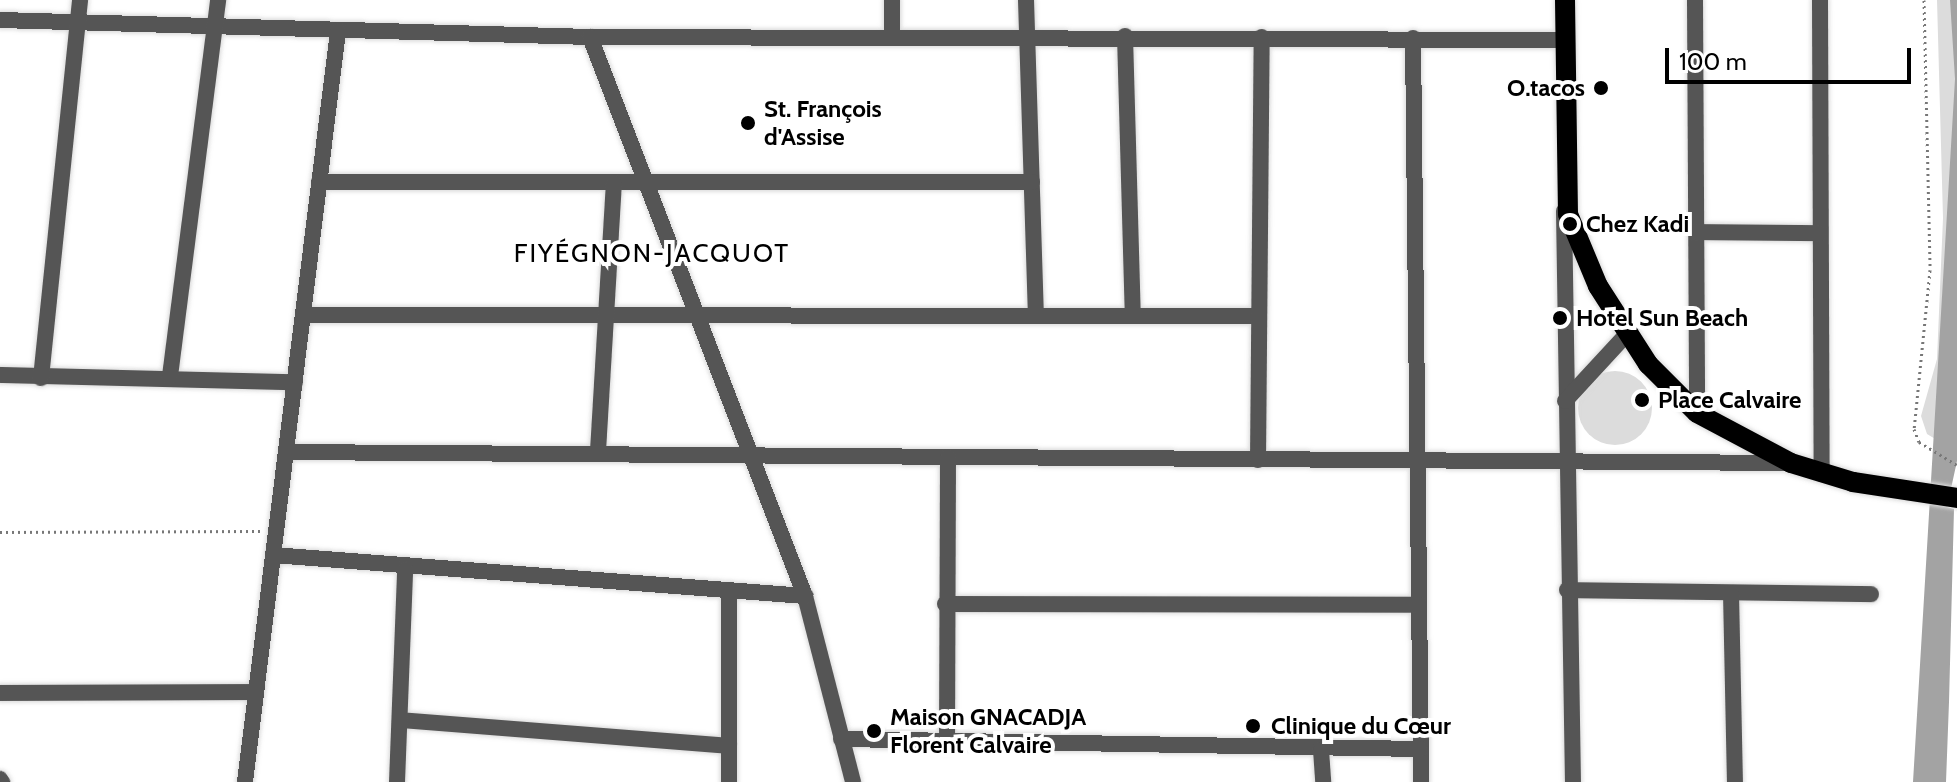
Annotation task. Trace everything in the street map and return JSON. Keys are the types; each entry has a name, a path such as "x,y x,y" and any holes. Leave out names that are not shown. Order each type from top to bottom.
{"main road":[{"path":"1565,0 1565,178 1580,251 1626,335 1697,413 1791,463 1822,474 1957,498"}],"street":[{"path":"41,378 80,0"},
{"path":"170,376 218,0"},
{"path":"892,0 892,36"},
{"path":"1026,0 1036,316"},
{"path":"1695,0 1697,413"},
{"path":"1820,0 1822,474"},
{"path":"0,20 78,19 338,31 590,37 1027,35 1565,40"},
{"path":"245,782 338,31"},
{"path":"1125,36 1133,316"},
{"path":"590,37 649,183 750,458 805,596 853,782"},
{"path":"1258,460 1262,37"},
{"path":"1413,38 1415,460 1421,782"},
{"path":"1565,178 1567,590 1573,782"},
{"path":"319,182 1032,182"},
{"path":"598,451 614,183"},
{"path":"1696,232 1819,233"},
{"path":"303,315 1259,316"},
{"path":"1565,401 1626,335"},
{"path":"0,375 41,378 170,376 295,382"},
{"path":"286,452 598,451 750,458 1791,463"},
{"path":"947,745 945,604 948,457"},
{"path":"273,555 405,569 805,596"},
{"path":"397,782 405,569"},
{"path":"1567,590 1871,594"},
{"path":"729,592 729,782"},
{"path":"1731,593 1735,782"},
{"path":"945,604 1418,605"},
{"path":"0,693 256,692"},
{"path":"400,720 729,746"},
{"path":"841,739 947,745 1420,749"},
{"path":"1321,750 1323,782"}],"path":[{"path":"1924,0 1930,270 1914,429 1919,442 1957,465"},
{"path":"0,532 276,531"}],"shaded area":[{"path":"1937,0 1957,0 1957,452 1927,434 1921,416 1937,359 1943,218"},
{"path":"1950,0 1957,0 1957,461 1947,507 1954,509 1946,782 1913,782 1955,79"},
{"path":"1615,371 1636,377 1646,387 1652,408 1646,429 1636,439 1615,445 1594,439 1584,429 1578,408 1584,387 1594,377"}],"place":[{"name":"O.tacos","path":"1601,88"},
{"name":"St. François d'Assise","path":"748,123"},
{"name":"Chez Kadi","path":"1570,224"},
{"name":"Hotel Sun Beach","path":"1560,318"},
{"name":"Place Calvaire","path":"1642,400"},
{"name":"Clinique du Cœur","path":"1253,726"},
{"name":"Maison GNACADJA Florent Calvaire","path":"874,731"}],"district":[{"name":"FIYÉGNON-JACQUOT","path":"652,254"}]}
